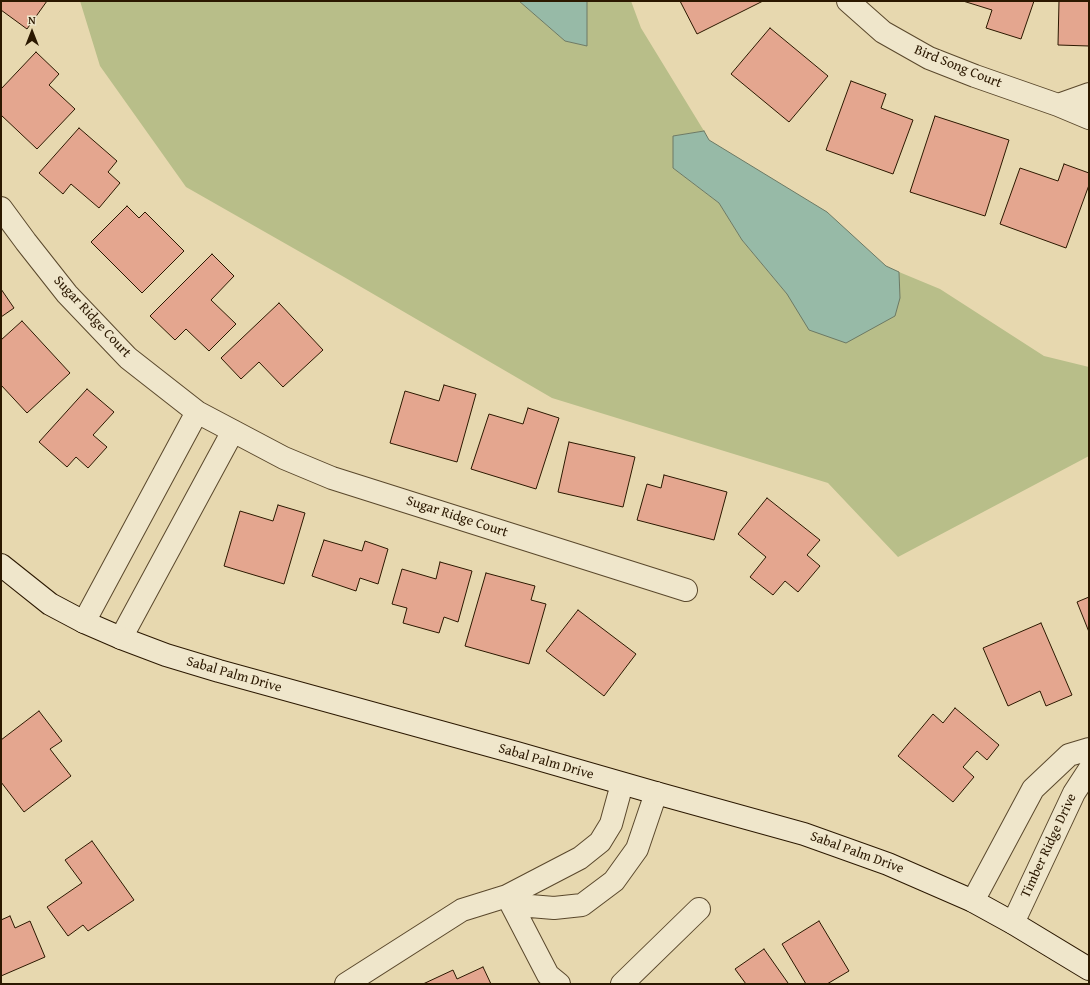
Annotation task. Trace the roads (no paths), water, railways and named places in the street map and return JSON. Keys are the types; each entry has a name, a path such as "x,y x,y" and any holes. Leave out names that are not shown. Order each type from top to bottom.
{"street":[{"name":"Bird Song Court","path":"848,1 883,32 929,58 1058,105 1089,118"},
{"path":"1058,105 1089,94"},
{"name":"Sugar Ridge Court","path":"1,208 67,294 128,358 197,412 284,458 332,478 686,590"},
{"path":"84,622 197,412"},
{"path":"121,638 233,431"},
{"name":"Sabal Palm Drive","path":"1,565 50,604 84,622 166,655 804,834 888,864 973,901 1013,923 1089,969"},
{"path":"973,901 1033,789 1070,755 1089,749"},
{"name":"Timber Ridge Drive","path":"1013,923 1074,793 1089,770"},
{"path":"346,984 462,910 507,896 580,858 600,842 611,824 622,784"},
{"path":"507,896 530,906 554,908 582,905 614,881 637,849 656,793"},
{"path":"507,896 548,975 559,984"},
{"path":"622,984 699,909"}]}
